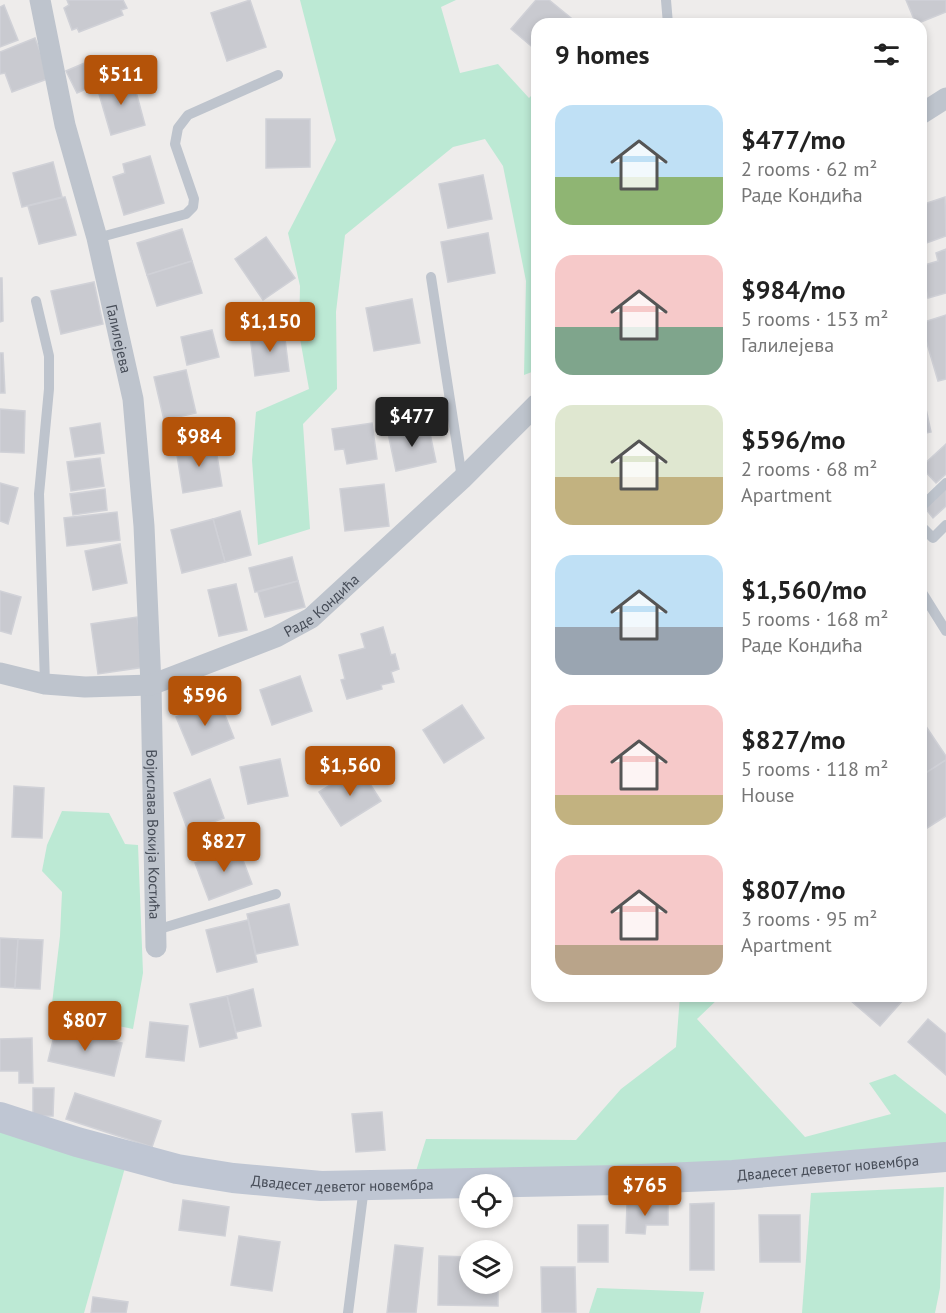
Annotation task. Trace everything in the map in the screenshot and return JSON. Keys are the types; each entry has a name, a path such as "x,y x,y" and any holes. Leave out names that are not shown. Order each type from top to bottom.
{"street":[{"name":"Галилејева","path":"40,0 65,125 97,238 133,399 144,526 151,685"},
{"path":"927,110 946,98"},
{"name":"Раде Кондића","path":"0,673 45,684 85,687 151,685 276,637 310,618 462,479 531,411"},
{"name":"Војислава Вокија Костића","path":"151,685 156,939"},
{"name":"Двадесет деветог новембра","path":"0,1117 77,1142 177,1169 286,1184 364,1186 733,1175 946,1158"}],"lane":[{"path":"666,0 668,18"},
{"path":"97,238 186,214 193,207 194,199 175,144 178,128 188,115 278,75"},
{"path":"432,277 462,479"},
{"path":"36,301 50,356 50,389 39,494 45,684"},
{"path":"927,501 946,483"},
{"path":"927,532 933,538 946,525"},
{"path":"927,601 946,632"},
{"path":"156,939 276,894"},
{"path":"348,1313 364,1186"}],"green space":[{"path":"300,0 456,0 441,7 460,73 498,64 529,98 531,96 531,372 524,375 526,281 503,166 485,139 453,147 345,235 336,312 337,389 303,424 310,529 258,545 252,460 256,412 309,389 299,333 300,286 288,233 336,140"},
{"path":"62,811 109,813 125,844 138,845 143,973 133,1029 51,1012 60,936 62,892 42,871 47,845"},
{"path":"680,1002 715,1002 697,1019 805,1137 891,1114 869,1083 895,1074 946,1114 946,1157 513,1179 513,1174 459,1174 459,1182 412,1184 426,1139 576,1140 621,1089 676,1047"},
{"path":"0,1117 128,1157 84,1313 0,1313"},
{"path":"944,1187 940,1288 935,1313 802,1313 811,1193"},
{"path":"597,1288 704,1292 700,1313 589,1313"}],"building":[{"path":"67,0 123,0 127,8 121,10 123,15 79,32 77,28 72,30 64,8 69,5"},
{"path":"250,0 266,47 227,61 211,13"},
{"path":"536,0 549,0 571,18 531,18 531,46 511,29"},
{"path":"906,0 946,0 946,12 927,20 914,18"},
{"path":"4,5 18,40 0,47 0,7"},
{"path":"35,38 50,78 12,92 5,73 0,74 0,52"},
{"path":"87,62 97,84 77,93 66,71"},
{"path":"132,77 145,125 111,135 97,87"},
{"path":"266,119 310,119 310,167 266,168"},
{"path":"150,156 164,203 124,215 113,177 125,173 123,164"},
{"path":"53,162 62,197 22,207 13,173"},
{"path":"483,175 492,219 448,228 439,184"},
{"path":"65,197 76,235 39,244 28,206"},
{"path":"945,197 946,236 927,243 927,203"},
{"path":"182,229 192,261 147,275 137,243"},
{"path":"488,233 495,273 448,282 441,242"},
{"path":"266,237 295,278 263,300 235,259"},
{"path":"946,249 946,293 928,298 927,264 938,261 936,253"},
{"path":"192,261 202,293 157,306 147,275"},
{"path":"0,278 2,278 3,321 0,322"},
{"path":"94,282 103,324 61,334 51,291"},
{"path":"412,299 420,343 374,351 366,308"},
{"path":"946,315 946,379 938,381 927,343 927,321"},
{"path":"212,330 219,357 187,365 181,337"},
{"path":"284,331 289,371 255,376 250,336"},
{"path":"0,353 3,353 5,393 0,393"},
{"path":"186,370 196,413 164,420 154,377"},
{"path":"0,409 25,411 24,453 0,452"},
{"path":"927,414 931,432 927,433"},
{"path":"100,423 104,453 75,457 70,428"},
{"path":"372,423 377,459 347,464 344,449 335,450 332,429"},
{"path":"428,424 436,462 396,471 388,433"},
{"path":"215,443 222,486 183,493 176,449"},
{"path":"946,444 946,474 936,483 927,473 927,461"},
{"path":"100,458 104,486 71,491 67,462"},
{"path":"0,483 18,488 8,524 0,521"},
{"path":"384,484 389,526 345,531 340,489"},
{"path":"946,488 946,506 933,518 927,510 927,506"},
{"path":"105,489 107,510 73,515 70,494"},
{"path":"240,511 251,555 225,562 213,519"},
{"path":"117,512 120,540 67,546 64,518"},
{"path":"213,519 225,562 182,573 171,530"},
{"path":"120,544 127,583 93,590 85,551"},
{"path":"292,557 298,581 255,592 249,568"},
{"path":"298,581 305,607 265,617 258,592"},
{"path":"236,584 247,630 219,636 208,590"},
{"path":"0,591 21,597 11,634 0,631"},
{"path":"137,617 145,667 98,674 91,624"},
{"path":"383,627 391,655 395,654 399,669 391,672 394,682 381,685 382,689 347,699 341,680 345,679 339,655 365,648 361,634"},
{"path":"300,676 312,711 272,725 260,690"},
{"path":"219,700 234,738 192,755 176,717"},
{"path":"462,705 484,738 444,763 423,730"},
{"path":"927,728 946,756 946,760 927,772"},
{"path":"280,759 288,796 248,804 240,767"},
{"path":"946,760 946,816 927,828 927,772"},
{"path":"359,767 381,801 341,826 319,792"},
{"path":"210,779 224,818 188,831 174,793"},
{"path":"14,786 44,788 42,838 12,837"},
{"path":"238,847 252,884 209,900 195,863"},
{"path":"289,904 298,945 256,954 247,914"},
{"path":"248,920 257,962 217,972 206,930"},
{"path":"0,938 18,939 15,988 0,987"},
{"path":"18,939 43,940 40,989 15,988"},
{"path":"253,989 261,1026 236,1032 227,996"},
{"path":"227,996 237,1038 200,1047 190,1004"},
{"path":"852,1002 901,1002 880,1026"},
{"path":"928,1019 946,1034 946,1075 908,1042"},
{"path":"150,1022 188,1026 184,1061 146,1057"},
{"path":"56,1028 122,1043 114,1076 48,1061"},
{"path":"32,1038 33,1083 19,1083 19,1071 0,1071 0,1039"},
{"path":"33,1088 54,1088 53,1116 33,1116"},
{"path":"75,1093 161,1121 152,1147 66,1119"},
{"path":"382,1112 385,1150 356,1152 352,1114"},
{"path":"183,1200 229,1207 225,1236 179,1230"},
{"path":"714,1203 714,1270 690,1270 690,1204"},
{"path":"627,1204 668,1205 668,1225 646,1225 645,1234 626,1233"},
{"path":"759,1215 800,1215 800,1262 760,1262"},
{"path":"578,1225 608,1225 608,1262 578,1262"},
{"path":"239,1236 280,1242 272,1291 231,1285"},
{"path":"395,1245 423,1248 416,1313 387,1313"},
{"path":"439,1256 459,1257 459,1294 498,1294 498,1306 438,1305"},
{"path":"541,1267 575,1267 576,1313 542,1313"},
{"path":"93,1297 128,1302 126,1313 91,1313"}]}
